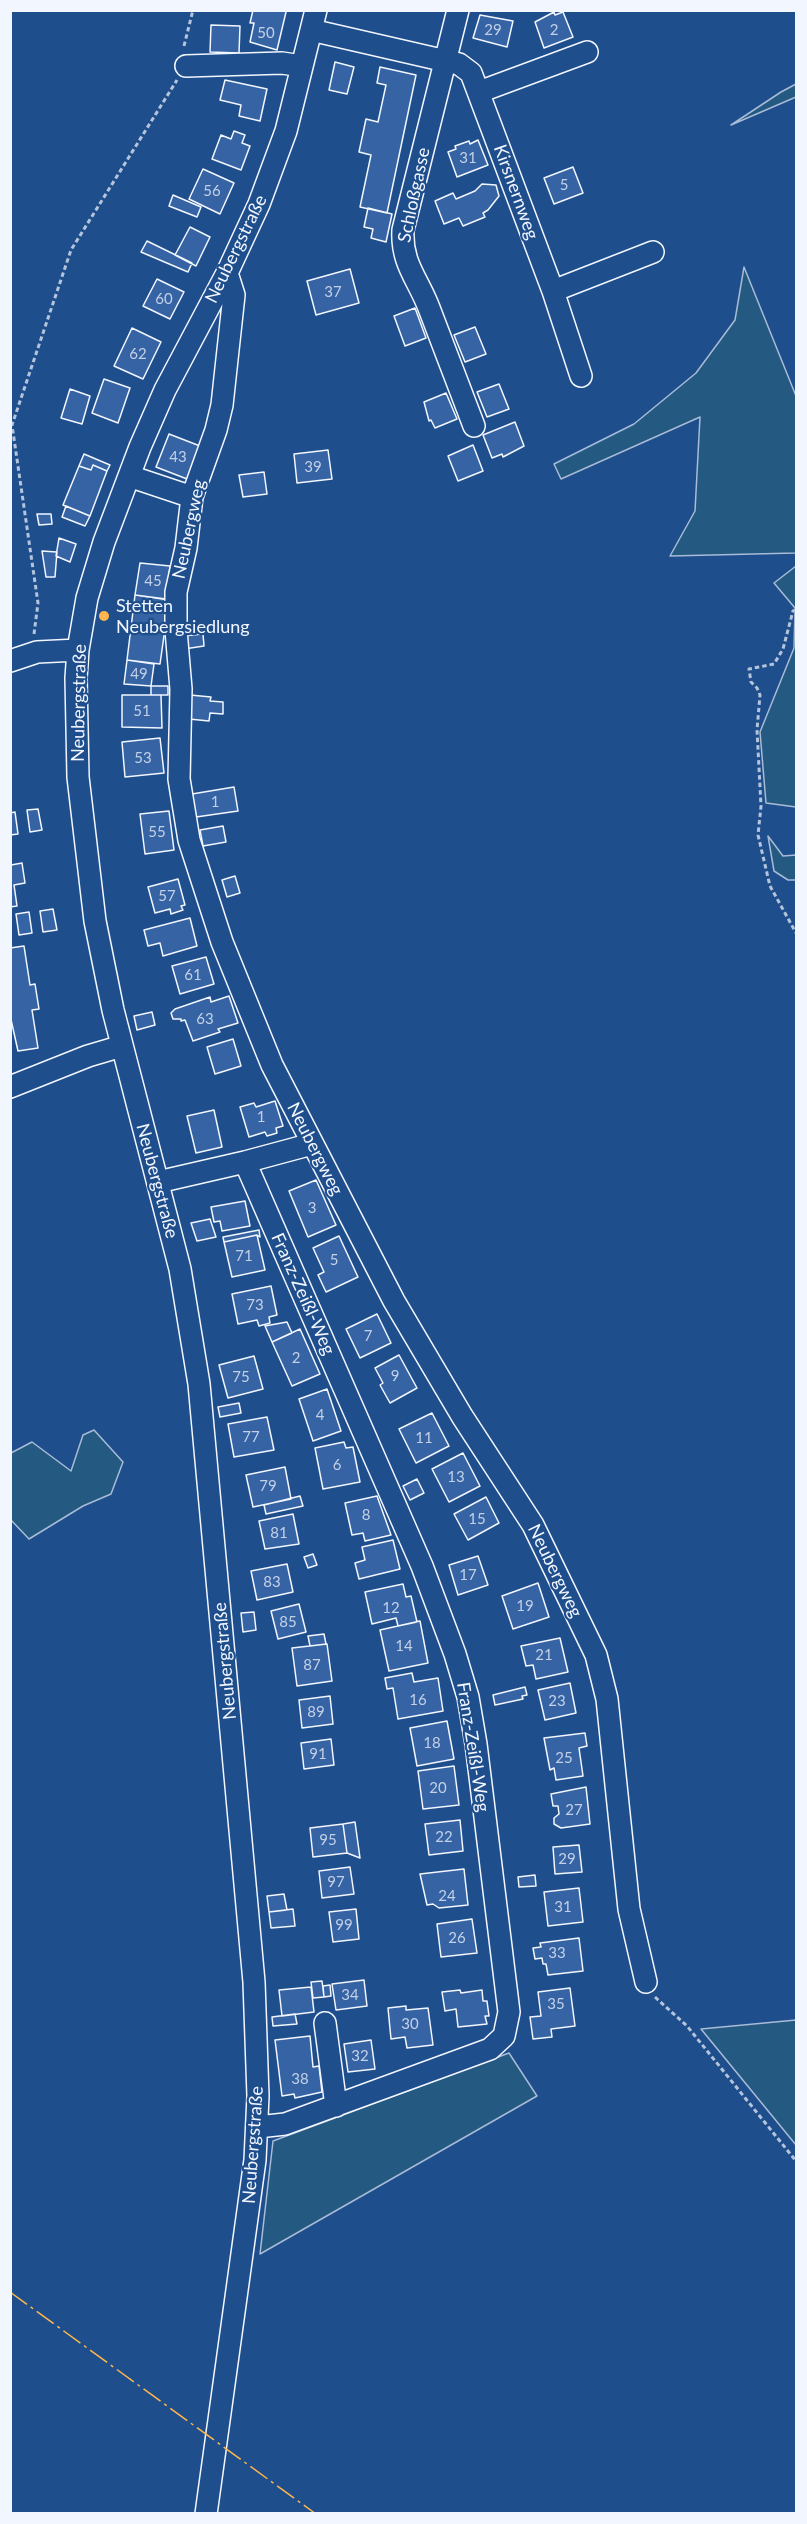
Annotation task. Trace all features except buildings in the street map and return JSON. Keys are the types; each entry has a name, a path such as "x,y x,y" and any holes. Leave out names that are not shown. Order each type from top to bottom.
{"street":[{"name":"Schloßgasse","path":"458,10 403,230 402,245 404,256 425,298 474,426"},
{"path":"313,20 446,60"},
{"name":"Neubergstraße","path":"206,2514 258,2127 254,1982 200,1394 180,1269 122,1046 95,921 82,825 76,741 78,650 90,584 129,476 174,370 227,273 259,204 277,158 313,20"},
{"path":"479,92 587,52"},
{"name":"Kirsnernweg","path":"446,60 465,67 471,73 553,291 581,376"},
{"path":"186,66 282,63 302,66"},
{"path":"553,291 653,252"},
{"name":"Neubergweg","path":"227,273 234,295 222,405 216,430 192,497 176,601 181,680 179,778 189,840 219,932 268,1058 394,1301 462,1416 533,1525 596,1655 607,1699 629,1909 646,1982"},
{"path":"129,476 192,497"},
{"path":"10,661 37,652 78,650"},
{"path":"10,1087 88,1056 122,1046"},
{"path":"158,1182 312,1144"},
{"name":"Franz-Zeißl-Weg","path":"245,1162 425,1573 455,1654 468,1697 476,1744 509,2012 504,2036 490,2049 285,2124 258,2127"},
{"path":"325,2023 336,2106"}],"path":[{"path":"37,652 33,630 38,603 12,425 71,250 186,66 184,42 193,10"},
{"path":"796,610 793,611 783,649 774,664 749,669 751,682 760,695 758,729 761,806 758,835 770,886 796,933"},
{"path":"646,1982 656,1998 687,2026 796,2161"}],"shaded area":[{"path":"796,84 796,97 731,125 781,92"},
{"path":"744,267 796,396 796,553 670,556 695,511 700,417 561,479 554,464 634,424 696,373 735,320"},
{"path":"796,566 796,807 766,803 760,732 794,648 795,608 774,583"},
{"path":"768,836 783,856 796,855 796,880 788,880 774,871"},
{"path":"94,1430 123,1462 111,1494 83,1506 29,1539 11,1520 11,1453 32,1442 71,1471 83,1435"},
{"path":"796,2020 796,2145 701,2029"},
{"path":"509,2053 537,2096 260,2254 273,2141"}],"power":[{"path":"10,2292 316,2514"}],"place":[{"name":"Stetten Neubergsiedlung","path":"104,616"}]}
